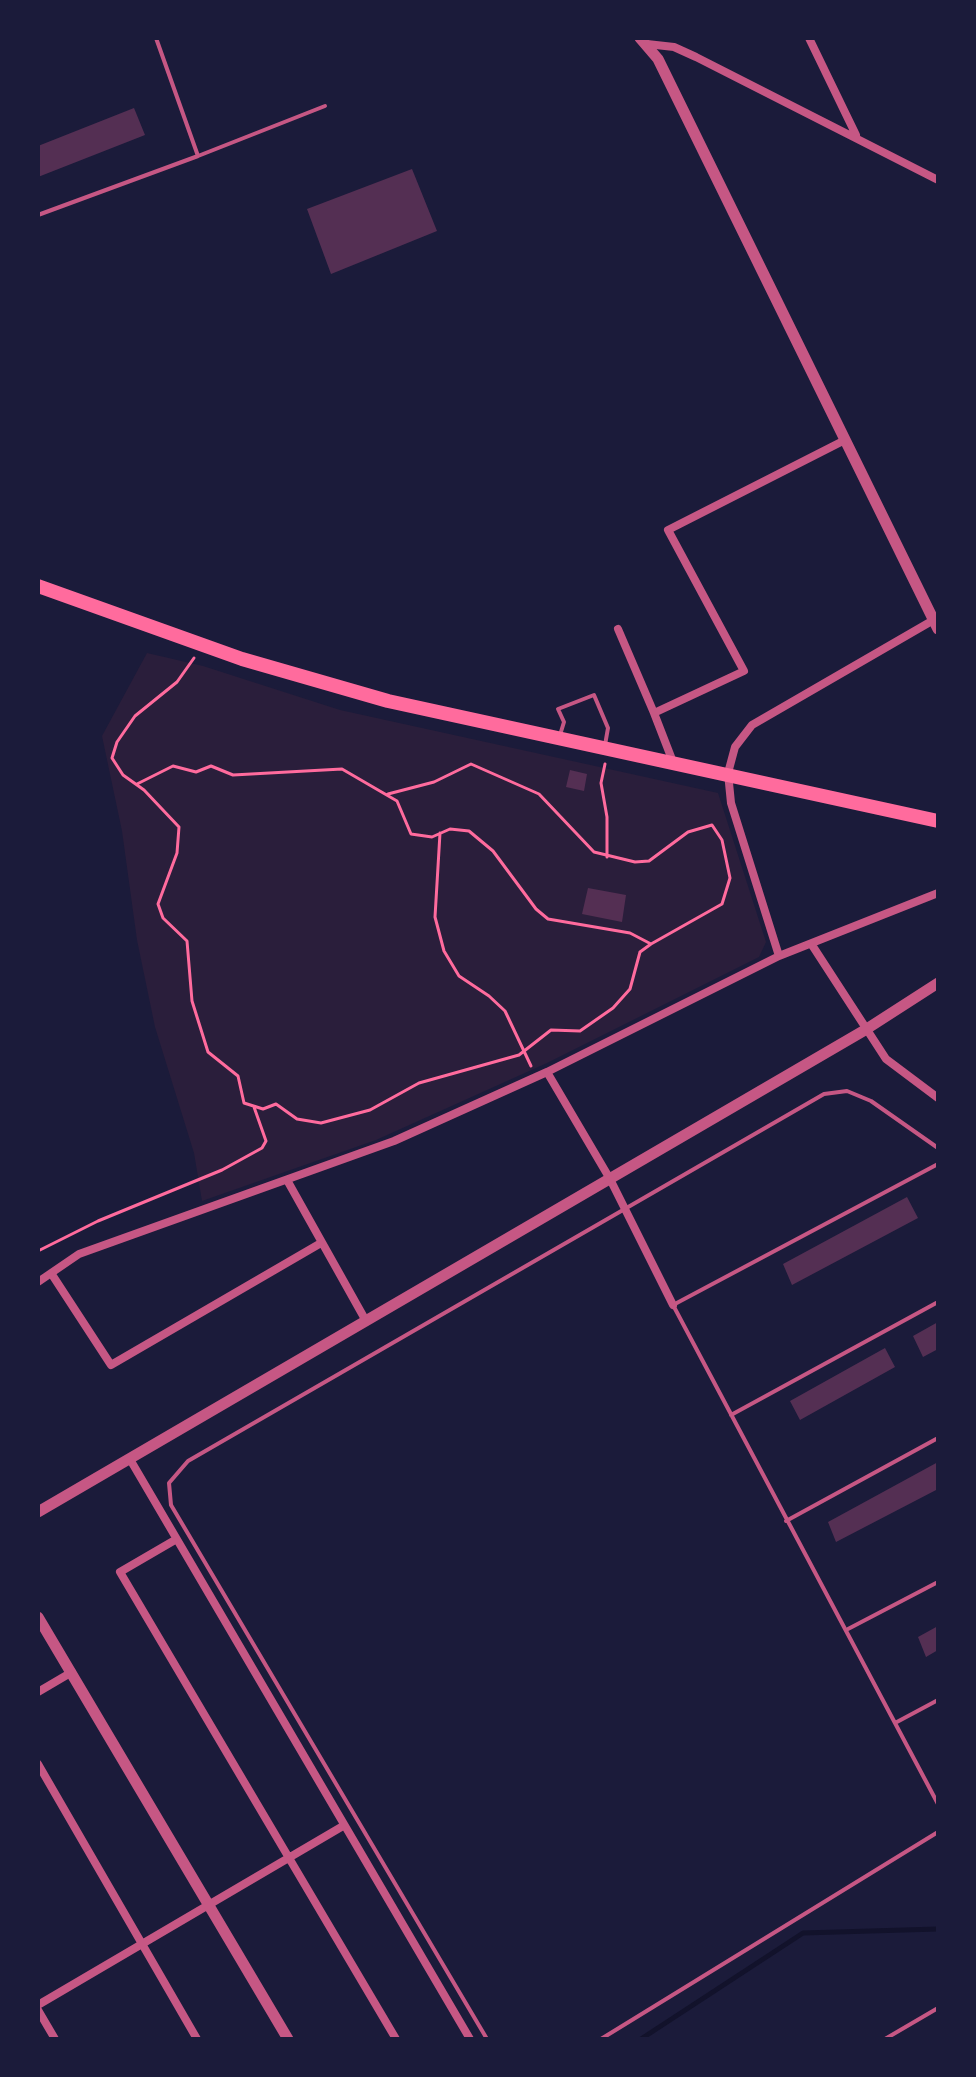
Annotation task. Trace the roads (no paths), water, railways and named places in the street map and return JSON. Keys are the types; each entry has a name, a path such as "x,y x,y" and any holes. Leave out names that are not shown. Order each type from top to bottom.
{"main road":[{"path":"38,586 201,644 388,701 938,821"}],"street":[{"path":"809,38 856,135"},
{"path":"644,41 674,47 838,131 856,135 938,180"},
{"path":"644,41 658,59 843,441 936,622 752,725 735,747 728,773 731,803 779,956"},
{"path":"654,713 744,671 668,530 843,441"},
{"path":"618,629 673,762"},
{"path":"38,1282 79,1254 394,1141 547,1072 779,956 938,893"},
{"path":"812,945 886,1059 938,1098"},
{"path":"38,1512 131,1461 865,1030 938,983"},
{"path":"547,1072 610,1179 673,1305"},
{"path":"287,1180 366,1321"},
{"path":"51,1273 111,1365 321,1243"},
{"path":"131,1461 470,2039"},
{"path":"175,1540 120,1572 396,2039"},
{"path":"38,1617 288,2039"},
{"path":"38,1692 72,1672"},
{"path":"38,1764 197,2039"},
{"path":"55,2039 38,2007 343,1826"}],"lane":[{"path":"156,38 198,156"},
{"path":"38,215 325,106"},
{"path":"559,738 564,722 558,709 594,695 608,728 604,747"},
{"path":"487,2039 171,1505 169,1483 188,1461 824,1094 847,1091 871,1101 938,1148"},
{"path":"938,1164 673,1305 786,1521 848,1629 938,1804"},
{"path":"731,1415 938,1302"},
{"path":"786,1521 938,1438"},
{"path":"848,1629 938,1582"},
{"path":"895,1723 938,1700"},
{"path":"601,2039 938,1832"},
{"path":"885,2039 938,2008"}],"waterway":[{"path":"641,2039 803,1933 938,1929"}]}
